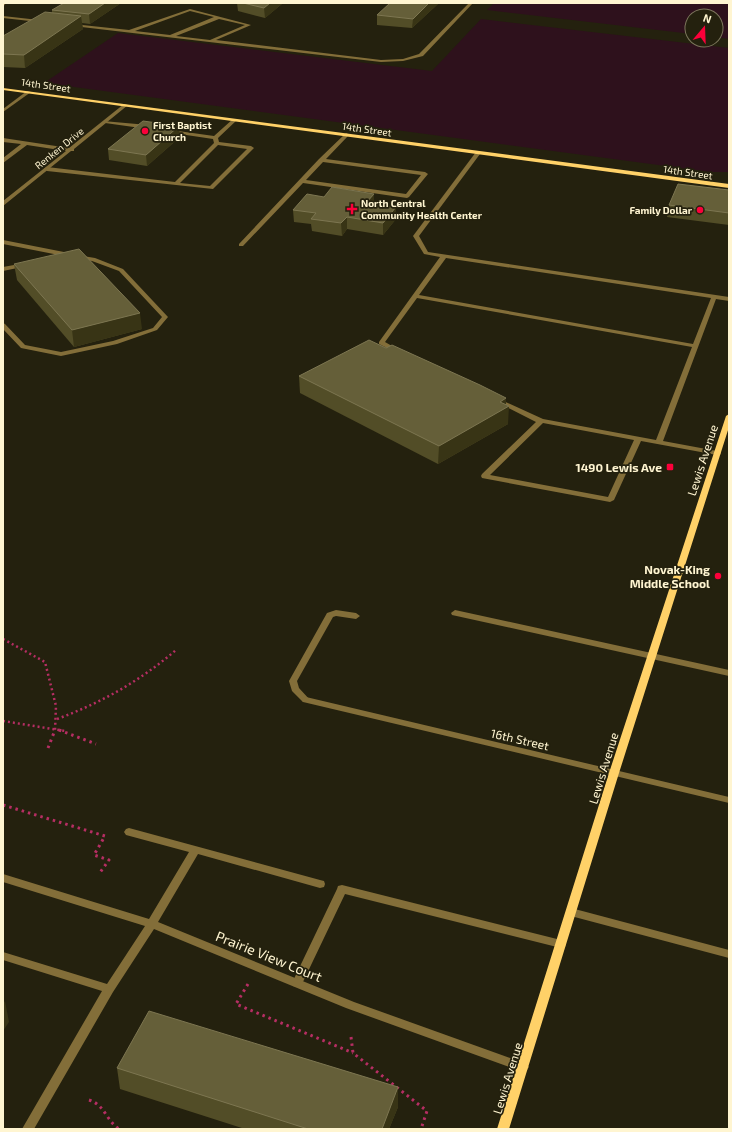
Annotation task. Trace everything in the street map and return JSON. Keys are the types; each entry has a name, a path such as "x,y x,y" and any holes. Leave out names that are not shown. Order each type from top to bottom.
{"street":[{"path":"66,24 381,61 403,60 421,54 471,3"},
{"path":"129,32 190,10 249,25 210,41"},
{"path":"3,17 42,22"},
{"path":"169,36 219,18"},
{"name":"14th Street","path":"3,89 729,186"},
{"path":"3,111 29,92"},
{"name":"Renken Drive","path":"3,204 126,105"},
{"path":"177,183 235,120"},
{"path":"105,122 158,129"},
{"path":"47,169 211,188 251,148 173,131"},
{"path":"241,245 346,135"},
{"path":"3,140 72,150"},
{"path":"3,161 26,143"},
{"path":"478,153 416,236 426,253 729,299"},
{"path":"302,181 407,196 424,174 321,160"},
{"path":"3,242 70,256 93,259 121,270 165,317 154,329 115,343 61,354 23,347 3,325"},
{"path":"55,259 70,256"},
{"path":"402,354 381,343 444,256"},
{"path":"3,269 33,263"},
{"path":"415,296 696,346"},
{"path":"660,442 714,297"},
{"path":"493,398 541,421 717,452"},
{"name":"Lewis Avenue","path":"504,1129 614,773 729,416"},
{"path":"541,421 485,476 610,500 639,438"},
{"name":"16th Street","path":"356,616 336,613 330,615 297,671 293,681 295,689 306,700 729,800"},
{"path":"455,613 729,673"},
{"path":"129,832 320,884"},
{"path":"28,1129 109,990 152,924 195,851"},
{"name":"Prairie View Court","path":"3,878 152,924 350,1005 523,1067"},
{"path":"297,983 342,889 561,944"},
{"path":"571,912 729,954"},
{"path":"3,956 109,990"}],"path":[{"path":"3,639 45,662 54,692 57,719 57,730 48,748"},
{"path":"57,719 105,700 144,678 176,650"},
{"path":"3,721 57,730 96,744"},
{"path":"3,805 105,836 94,855 109,860 100,874"},
{"path":"248,984 236,1004 353,1053 427,1111 421,1129"},
{"path":"351,1037 353,1053"},
{"path":"89,1100 98,1103 111,1123 119,1129"}],"shaded area":[{"path":"494,3 729,3 729,39 724,38 724,8 684,8 684,33 487,10"},
{"path":"481,19 684,43 684,48 729,48 729,172 711,172 44,83 118,33 432,71"}],"building":[{"path":"64,3 105,3 89,14 52,10"},
{"path":"243,3 270,3 264,8"},
{"path":"390,3 429,3 413,19 377,15"},
{"path":"45,12 81,16 24,55 3,54 3,36"},
{"path":"143,121 179,126 146,155 108,149"},
{"path":"678,184 729,190 729,213 669,205"},
{"path":"332,187 374,194 366,203 396,207 383,223 347,217 341,223 311,219 316,213 293,210 307,194 324,197"},
{"path":"79,249 140,313 72,330 14,264"},
{"path":"369,340 386,348 392,345 480,385 506,398 500,402 509,406 439,446 299,376"},
{"path":"149,1011 398,1087 382,1129 308,1129 117,1068"}],"place":[{"name":"First Baptist Church","path":"145,131"},
{"name":"North Central Community Health Center","path":"352,209"},
{"name":"Family Dollar","path":"700,210"},
{"name":"1490 Lewis Ave","path":"670,467"},
{"name":"Novak-King Middle School","path":"718,576"}]}
